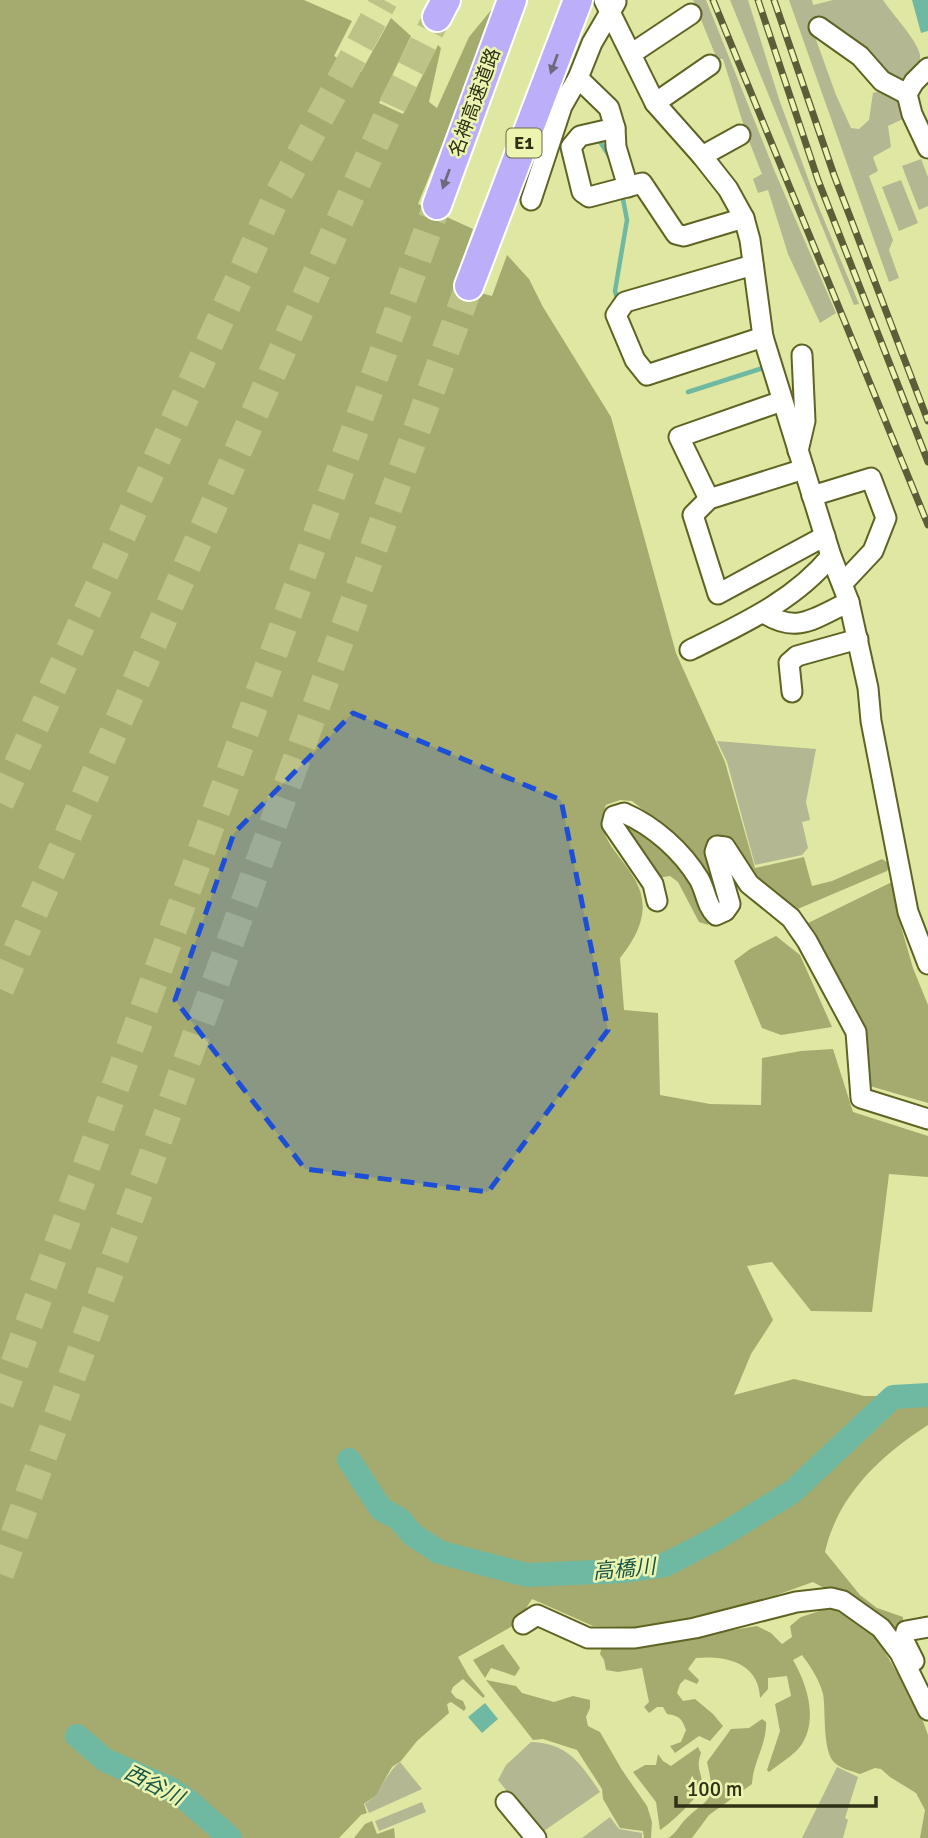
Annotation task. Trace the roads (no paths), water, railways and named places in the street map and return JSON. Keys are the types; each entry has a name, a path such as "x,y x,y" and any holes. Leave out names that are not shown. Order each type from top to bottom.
{"highway":[{"name":"名神高速道路","path":"437,205 512,0"},
{"name":"E1","path":"469,286 578,0"}],"street":[{"path":"611,4 654,103 702,156 728,190 744,218 763,337 831,556 846,593 858,639 908,912 928,964"},
{"path":"531,200 562,106 578,78 611,4"},
{"path":"631,54 691,14"},
{"path":"819,27 860,57 882,81 907,94"},
{"path":"654,103 710,65"},
{"path":"928,68 907,94 912,114 928,148"},
{"path":"578,78 609,108 615,128 616,147 628,187"},
{"path":"615,128 580,136 571,147 582,192 589,197 642,183 676,234 684,236 744,218"},
{"path":"702,156 740,135"},
{"path":"753,265 625,302 616,315 635,360 647,375 763,337"},
{"path":"801,461 805,421 802,355"},
{"path":"709,499 679,437 782,401"},
{"path":"801,461 709,499 694,515 718,594 825,536"},
{"path":"764,612 778,622 792,625 802,623 846,593 873,551 886,518 871,478 812,495"},
{"path":"690,650 764,612 794,593 831,556"},
{"path":"792,692 789,663 797,656 858,639"},
{"path":"657,901 653,884 612,824 614,816 624,813 638,818 676,849 700,881 711,911 716,915 725,911 730,904 715,852 717,846 725,847 750,884 791,918 856,1032 861,1098 928,1119"},
{"path":"523,1625 537,1615 589,1638 635,1638 695,1628 796,1602 831,1598 843,1601 881,1628 900,1653 928,1710"},
{"path":"911,1676 915,1660 904,1642 906,1631 928,1627"},
{"path":"506,1802 536,1838"}],"water":[{"path":"912,0 928,0 928,31 921,33"},
{"path":"485,1703 498,1719 482,1733 468,1717"}],"waterway":[{"path":"595,138 611,159"},
{"path":"618,301 615,291 627,220 622,194"},
{"path":"688,392 763,368"},
{"name":"高橋川","path":"349,1460 381,1509 399,1519 413,1535 439,1552 527,1575 623,1571 665,1565 717,1538 792,1492 893,1397 928,1395"},
{"name":"西谷川","path":"77,1736 105,1760 170,1789 187,1800 230,1838"}],"tunnel":[{"path":"0,803 273,204 384,0"},
{"path":"0,989 339,222 394,102 437,17"},
{"path":"0,1403 437,205"},
{"path":"0,1574 469,286"}],"railway":[{"path":"713,0 928,525"},
{"path":"758,0 818,180 928,462"},
{"path":"774,0 834,175 928,421"}]}
